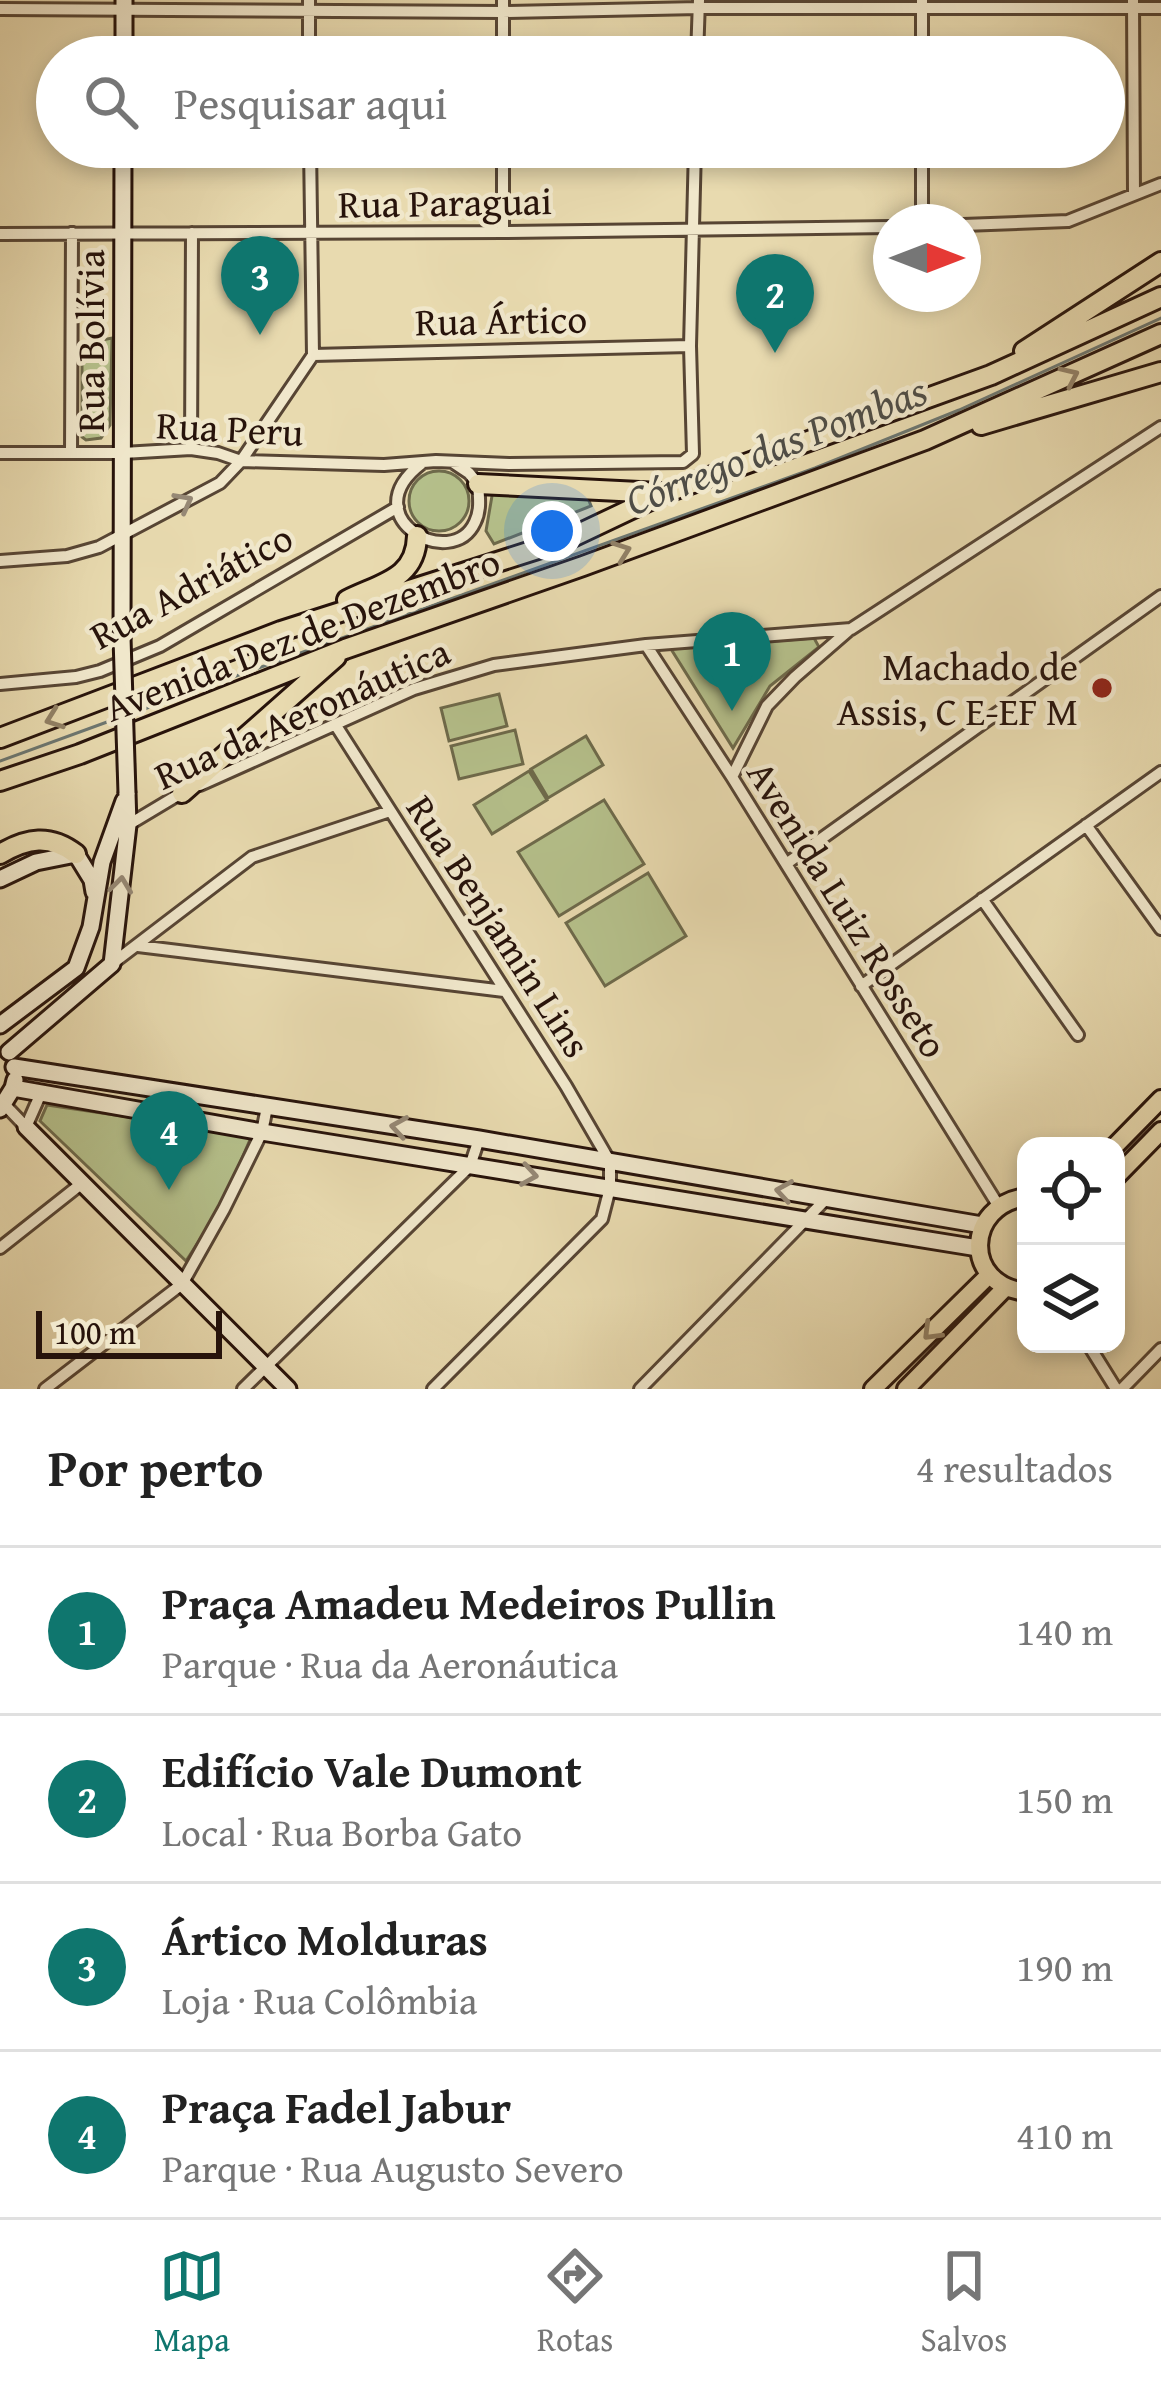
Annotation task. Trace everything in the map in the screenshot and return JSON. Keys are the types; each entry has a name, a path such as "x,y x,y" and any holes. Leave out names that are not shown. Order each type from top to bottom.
{"highway":[{"path":"992,375 1161,262"},
{"name":"Avenida Dez de Dezembro","path":"0,738 281,631 566,540 665,494 992,375 1161,297"},
{"name":"Avenida Dez de Dezembro","path":"0,781 345,649 925,440 1161,334"},
{"path":"925,440 1161,372"},
{"path":"478,484 665,494"},
{"path":"281,631 408,570 416,554 417,536"},
{"path":"182,793 345,649"},
{"path":"0,854 20,842 42,839 76,854"}],"main road":[{"path":"1124,1137 1161,1099"},
{"path":"1125,1168 1161,1131"},
{"path":"1017,1197 998,1205 982,1225 978,1248 989,1275 1005,1288 1017,1290"},
{"path":"873,1389 989,1275"},
{"path":"906,1389 1005,1288"}],"street":[{"path":"698,36 699,4"},
{"path":"0,9 699,4 1133,4 1161,8"},
{"path":"922,4 922,36"},
{"path":"1133,4 1134,194"},
{"path":"124,5 124,36"},
{"path":"309,5 309,36"},
{"name":"Rua Bolívia","path":"107,969 128,825 122,638 124,168"},
{"path":"0,561 67,556 99,547 220,483 241,461 313,355 310,168"},
{"path":"503,168 503,232"},
{"path":"451,462 478,484 472,529 443,541 417,536 403,520 398,496 403,481 421,464 451,462 683,462 692,454 693,168"},
{"path":"922,168 922,204"},
{"path":"981,224 1069,220 1161,184"},
{"name":"Rua Paraguai","path":"0,234 873,227"},
{"path":"71,453 72,233"},
{"path":"191,449 192,233"},
{"name":"Rua Ártico","path":"313,355 690,346"},
{"path":"732,777 767,706 851,629 1161,427"},
{"name":"Rua Peru","path":"0,453 191,449 241,461 421,464"},
{"path":"478,484 509,464"},
{"path":"384,465 403,481"},
{"name":"Rua Adriático","path":"0,684 76,677 160,646 398,507"},
{"path":"786,864 1161,596"},
{"name":"Rua da Aeronáutica","path":"128,825 182,793 414,689 494,664 646,645 851,629"},
{"name":"Avenida Luiz Rosseto","path":"646,645 998,1205"},
{"name":"Rua Benjamin Lins","path":"335,724 610,1162"},
{"path":"861,986 1161,772"},
{"path":"0,1025 76,968 91,927 102,862 127,793"},
{"path":"8,1053 252,856 390,811"},
{"path":"1087,825 1161,929"},
{"path":"0,879 36,862 76,854 92,880 94,896"},
{"path":"982,899 1078,1035"},
{"path":"138,946 504,992"},
{"path":"8,1053 14,1088 2,1107 288,1389"},
{"path":"8,1053 266,1107 982,1225"},
{"path":"14,1088 978,1248"},
{"path":"26,1127 41,1093"},
{"path":"45,1389 182,1284 262,1132 266,1107"},
{"path":"243,1389 470,1166 479,1139"},
{"path":"434,1389 602,1219 610,1189 610,1162"},
{"path":"0,1248 81,1184"},
{"path":"640,1389 827,1198"},
{"path":"884,1233 890,1208"},
{"path":"1094,1353 1119,1389 1161,1349"}],"green space":[{"path":"112,338 110,425 101,438 86,440 82,437 82,344"},
{"path":"439,471 460,480 469,501 460,522 439,531 418,522 409,501 418,480"},
{"path":"493,490 588,498 591,506 494,544 486,531"},
{"path":"814,638 819,647 770,686 733,748 671,649"},
{"path":"499,694 507,726 449,741 441,708"},
{"path":"515,730 523,764 459,779 451,746"},
{"path":"586,736 603,765 548,798 531,769"},
{"path":"529,771 547,800 492,834 474,805"},
{"path":"604,800 644,864 559,916 518,852"},
{"path":"648,873 686,936 605,986 566,923"},
{"path":"47,1105 252,1135 221,1207 186,1261 40,1121"}],"waterway":[{"name":"Córrego das Pombas","path":"133,713 815,468 959,410 1161,318"},
{"name":"Córrego das Pombas","path":"0,761 118,718"}],"place":[{"name":"Ártico Molduras","path":"260,335"},
{"name":"Edifício Vale Dumont","path":"775,353"},
{"name":"Machado de Assis, C E-EF M","path":"1102,688"},
{"name":"Praça Amadeu Medeiros Pullin","path":"732,711"},
{"name":"Praça Fadel Jabur","path":"169,1190"}]}
